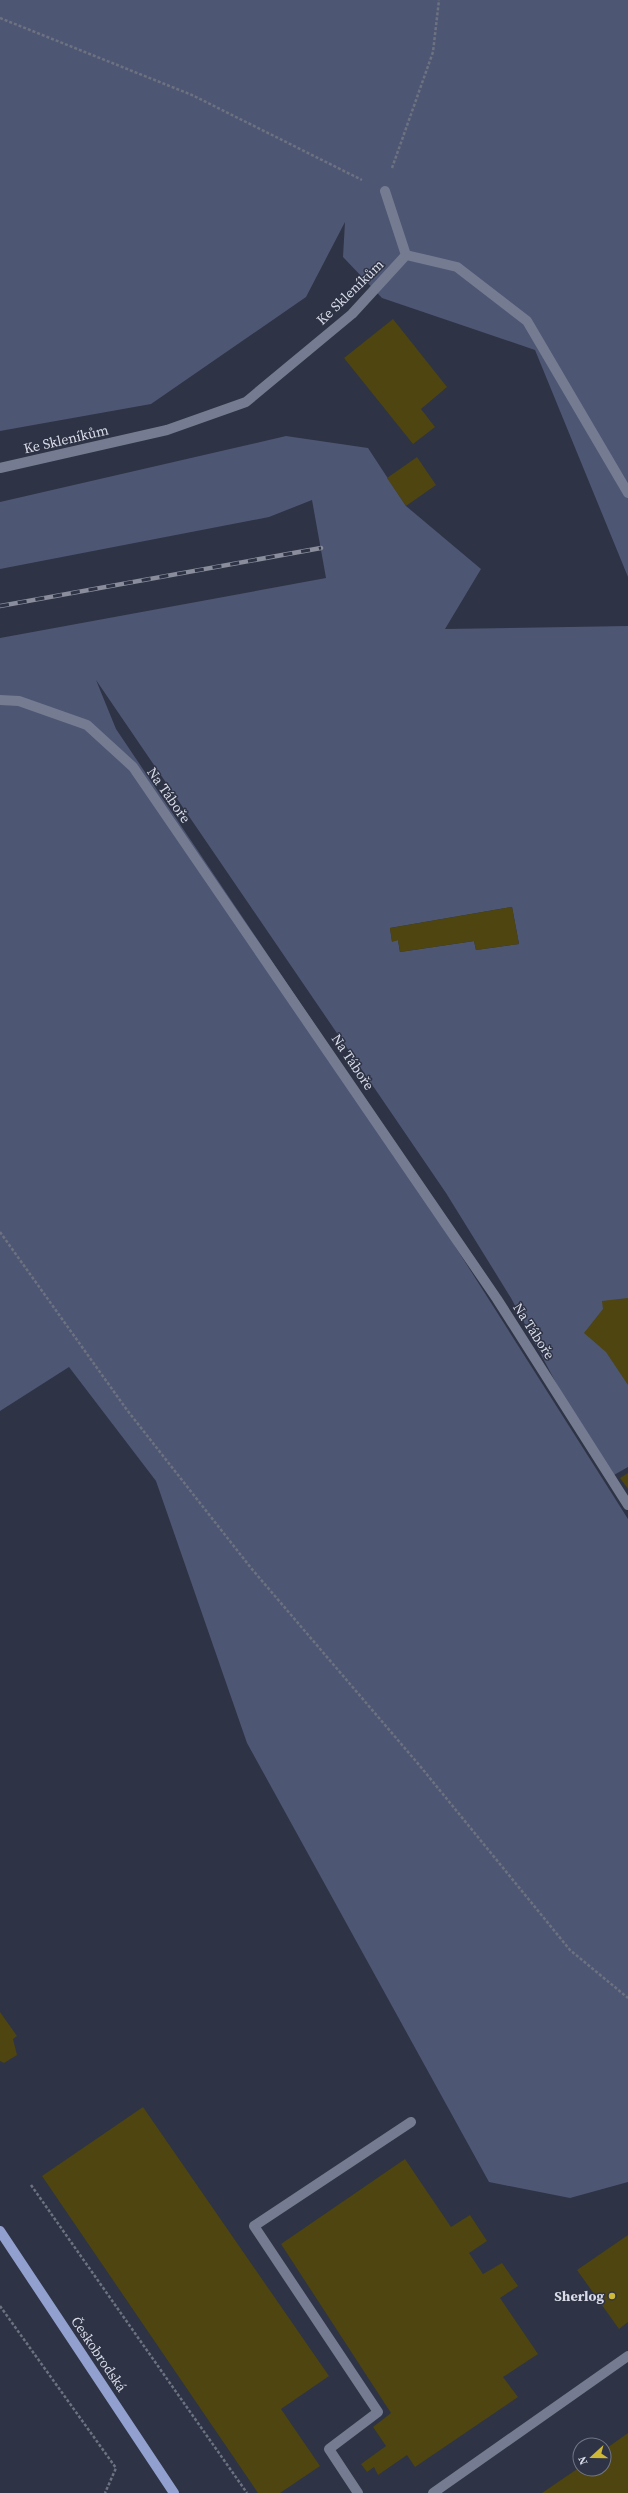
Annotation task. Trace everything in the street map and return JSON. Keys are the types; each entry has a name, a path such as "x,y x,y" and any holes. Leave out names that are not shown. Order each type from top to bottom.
{"main road":[{"name":"Českobrodská","path":"0,2232 174,2493"}],"street":[{"path":"385,191 406,255 457,267 527,321 628,493"},
{"name":"Ke Skleníkům","path":"0,468 166,430 246,402 352,314 406,255"},
{"name":"Na Táboře","path":"0,700 19,701 88,725 133,767 497,1299 628,1505"},
{"path":"358,2493 330,2448 378,2412 254,2226 411,2122"},
{"path":"433,2493 628,2356"}],"path":[{"path":"0,18 192,95 385,191 433,52 439,0"},
{"path":"0,1232 127,1410 251,1568 420,1766 570,1950 628,1998"},
{"path":"31,2185 247,2493"},
{"path":"0,2306 116,2468 105,2493"}],"shaded area":[{"path":"0,0 628,0 628,577 535,350 382,298 343,257 345,222 306,297 151,404 0,431"},
{"path":"286,436 368,448 406,506 481,569 445,629 628,626 628,1467 607,1479 511,1298 446,1193 96,680 116,729 313,1022 628,1519 628,2182 570,2198 489,2182 247,1743 156,1481 69,1367 0,1411 0,638 326,578 312,500 269,517 0,569 0,502","holes":["512,907 519,944 476,950 474,941 400,952 398,940 392,941 390,928"]}],"building":[{"path":"393,319 447,387 421,409 435,427 413,444 344,358"},
{"path":"417,457 436,485 406,506 387,478"},
{"path":"512,907 519,944 476,950 474,941 400,952 398,940 392,942 390,928"},
{"path":"628,1298 628,1385 606,1352 584,1333 603,1309 602,1301"},
{"path":"628,1473 628,1489 620,1478"},
{"path":"0,2012 17,2036 13,2039 17,2055 4,2063 0,2061"},
{"path":"143,2107 329,2376 281,2409 320,2466 280,2493 258,2493 42,2176"},
{"path":"405,2159 451,2227 470,2215 487,2241 469,2253 483,2274 502,2263 518,2286 500,2298 538,2354 503,2377 518,2397 415,2467 407,2455 378,2475 374,2467 367,2472 361,2464 386,2446 373,2427 391,2413 281,2244"},
{"name":"Sherlog","path":"628,2235 628,2322 619,2329 577,2270"},
{"path":"628,2433 628,2493 542,2493 572,2472 572,2477 612,2477 612,2444"}],"railway":[{"path":"0,606 321,548"}],"place":[{"name":"Sherlog","path":"612,2296"}]}
